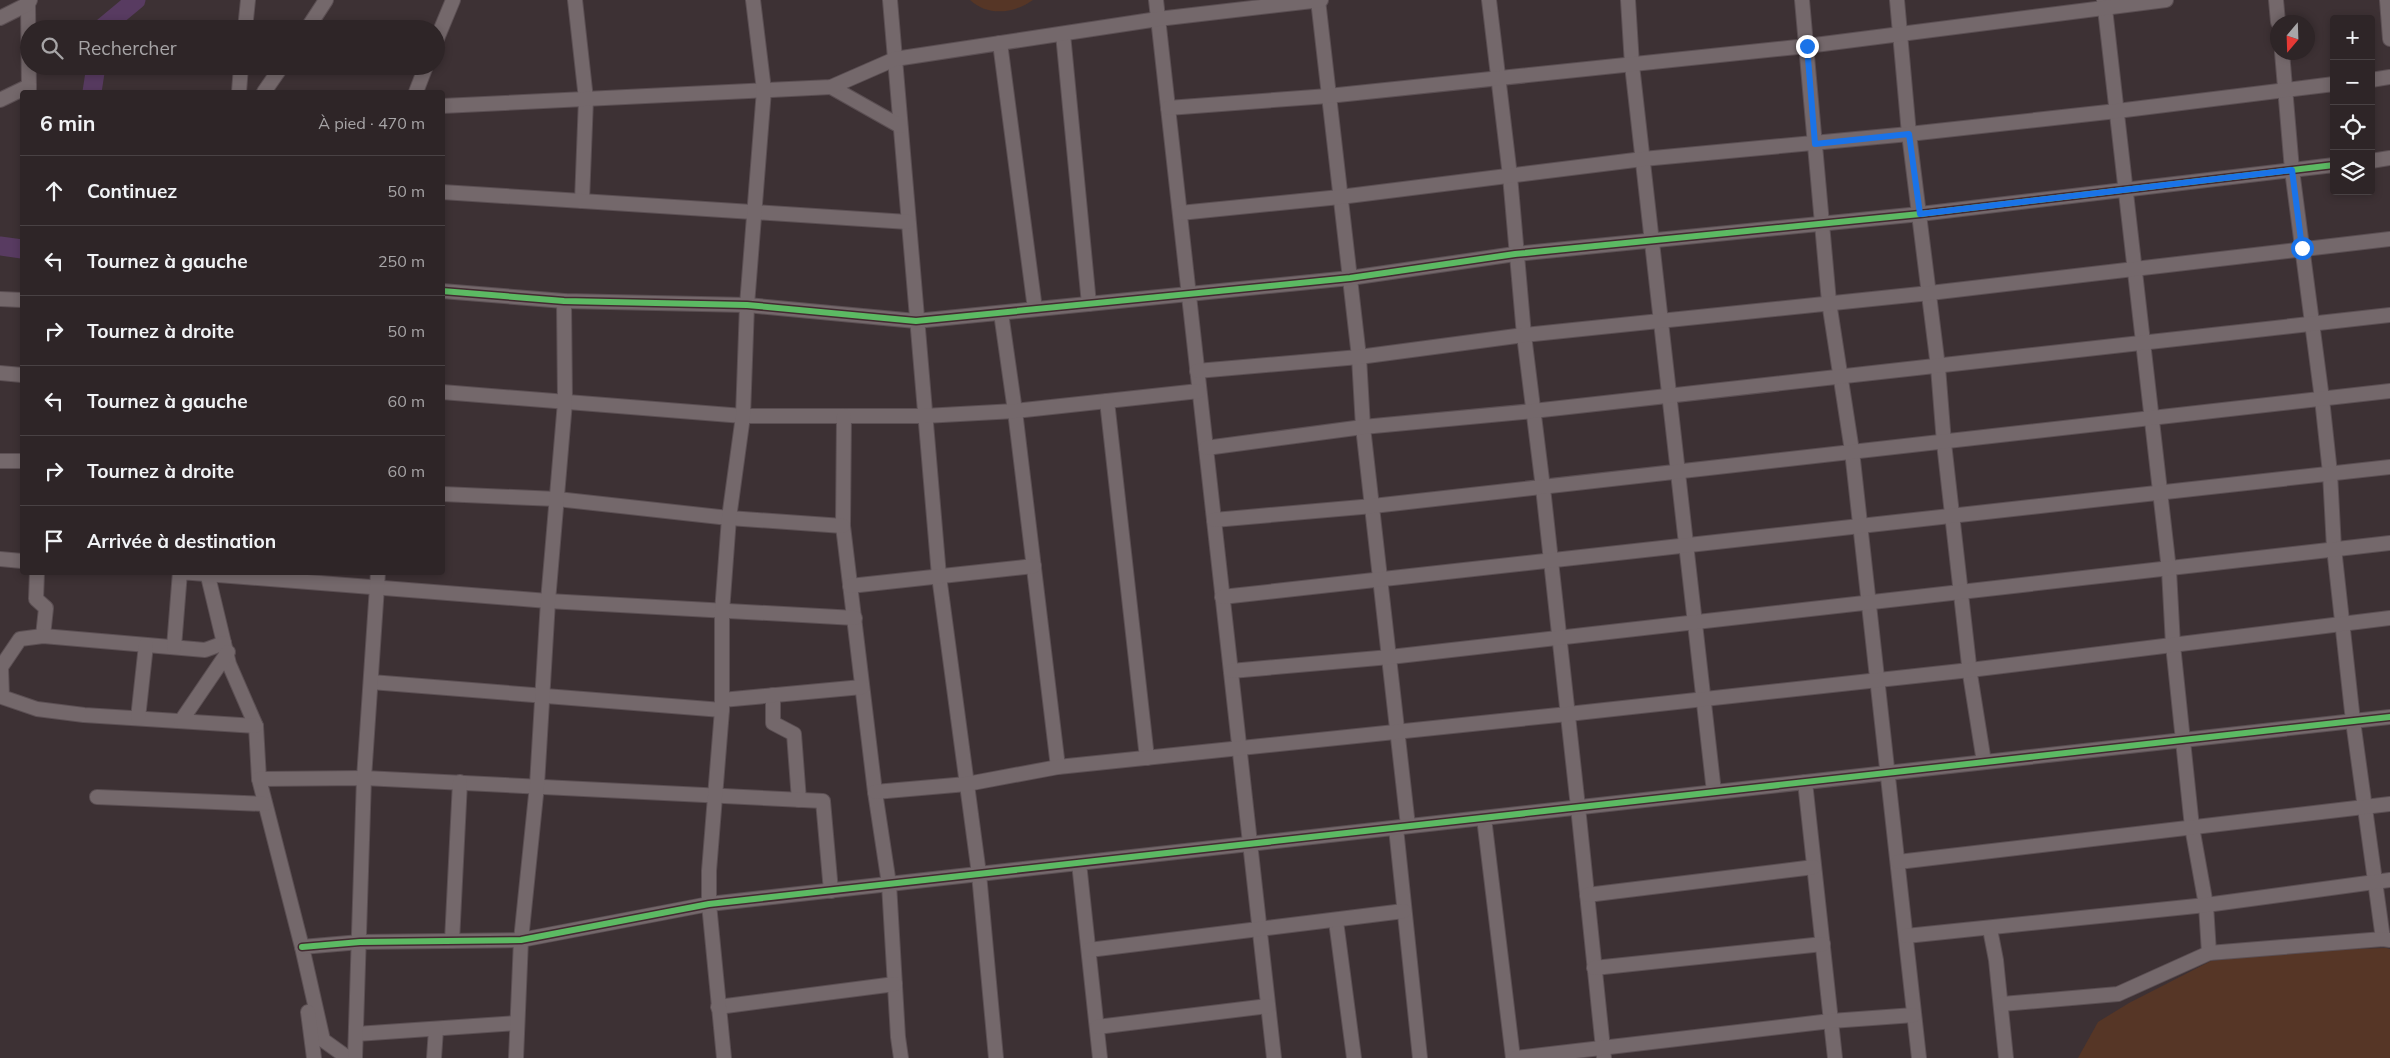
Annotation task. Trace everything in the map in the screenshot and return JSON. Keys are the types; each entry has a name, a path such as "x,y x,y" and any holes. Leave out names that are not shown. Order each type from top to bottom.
{"street":[{"path":"246,20 248,0"},
{"path":"313,20 326,0"},
{"path":"445,20 453,0"},
{"path":"575,0 586,99 582,201"},
{"path":"724,1058 709,904 722,705 722,612 729,518 743,416 747,305 764,90 753,0"},
{"path":"890,0 939,576 979,874 996,1058"},
{"path":"1156,0 1274,1058"},
{"path":"445,106 831,87 895,59 1158,19 1319,0 1328,96 1359,357 1363,427 1390,657 1397,731 1404,911 1420,1058"},
{"path":"1489,0 1510,176 1515,254 1560,638 1603,1053"},
{"path":"1628,0 1632,65 1676,471 1696,623 1714,792"},
{"path":"1802,0 1829,302 1852,451 1919,1058"},
{"path":"1897,0 1909,134 1930,293 1944,443 1970,670 1984,762"},
{"path":"1168,108 1328,96 1632,65 1807,46 2105,3 2166,0"},
{"path":"2276,0 2277,15"},
{"path":"2387,0 2390,39"},
{"path":"0,18 29,2 29,20"},
{"path":"2105,3 2169,570 2173,645 2192,827 2206,904 2209,953"},
{"path":"1063,34 1089,304"},
{"path":"1000,44 1035,309"},
{"path":"2002,1004 2118,994 2209,953 2387,940 2375,882 2353,721 2334,548 2330,473 2313,324 2292,170 2283,60"},
{"path":"29,75 29,89"},
{"path":"239,90 240,75"},
{"path":"265,90 276,75"},
{"path":"417,90 423,75"},
{"path":"2375,79 2390,77"},
{"path":"1180,214 1340,197 1643,159 1909,134 2330,84"},
{"path":"831,87 900,126"},
{"path":"0,100 20,92"},
{"path":"2375,160 2390,158"},
{"path":"445,291 564,301 747,305 916,321 1350,278 1515,254 1822,225 2126,191 2330,165"},
{"path":"445,192 908,222"},
{"path":"1197,371 1359,357 1524,335 1930,293 2390,239"},
{"path":"0,299 20,300"},
{"path":"516,1058 521,940 538,785 548,601 565,402 564,301"},
{"path":"1001,313 1016,410 1058,767"},
{"path":"1206,448 1363,427 1533,411 1938,367 2390,315"},
{"path":"0,373 20,375"},
{"path":"1214,520 1543,488 1676,471 1852,451 1944,443 2390,391"},
{"path":"445,392 743,416 924,416 1016,410 1199,392"},
{"path":"1107,401 1147,758"},
{"path":"844,416 843,526 875,792 889,884 901,1058"},
{"path":"0,461 20,460"},
{"path":"1222,597 1551,562 1685,545 1953,517 2390,467"},
{"path":"445,494 557,499 729,518 843,526"},
{"path":"1230,672 1390,657 1869,604 2169,570 2334,548 2390,543"},
{"path":"0,559 20,561"},
{"path":"850,586 1034,566"},
{"path":"37,575 36,599 46,608 43,636"},
{"path":"174,647 180,575"},
{"path":"207,575 229,664 256,726 259,779 302,947 323,1040 348,1058"},
{"path":"219,575 548,601 854,618"},
{"path":"355,1058 364,778 378,575"},
{"path":"875,792 967,784 1058,767 1970,670 2390,618"},
{"path":"226,648 204,650 43,636 20,639 1,667 2,697 36,709 256,726"},
{"path":"138,718 146,645"},
{"path":"181,721 226,648"},
{"path":"371,682 542,696 722,705 773,695 862,686"},
{"path":"773,695 773,723 794,734 799,800"},
{"path":"302,947 360,942 521,940 709,904 2390,716"},
{"path":"259,779 364,778 538,785 715,798 823,801 832,891"},
{"path":"452,941 460,782"},
{"path":"1805,782 1835,1058"},
{"path":"97,797 265,804"},
{"path":"1898,862 2390,804"},
{"path":"1484,818 1515,1058 1603,1053 1831,1022 1914,1015"},
{"path":"1080,863 1100,1058"},
{"path":"1587,895 1814,867"},
{"path":"1906,936 1990,929 2100,914 2206,904 2390,880"},
{"path":"1089,950 1336,921 1404,911"},
{"path":"1336,921 1354,1058"},
{"path":"1990,929 2002,1004 2006,1058"},
{"path":"1594,968 1823,944"},
{"path":"718,1007 895,984"},
{"path":"312,991 308,1013 314,1058"},
{"path":"1097,1027 1268,1006"},
{"path":"356,1034 517,1024"},
{"path":"434,1058 436,1029"}],"shaded area":[{"path":"970,0 1033,0 1018,8 993,11 985,9"},
{"path":"2390,949 2390,1058 2078,1058 2098,1022 2129,1003 2211,961 2296,951"}],"waterway":[{"path":"112,20 136,0"},
{"path":"92,90 95,75"},
{"path":"0,246 20,249"}],"cycle path":[{"path":"445,291 564,301 747,305 916,321 1350,278 1515,254 1920,214 2330,165"},
{"path":"302,947 360,942 521,940 709,904 2390,717"}],"route":[{"path":"1807,46 1815,144 1909,134 1920,214 2292,170 2302,248"}]}
